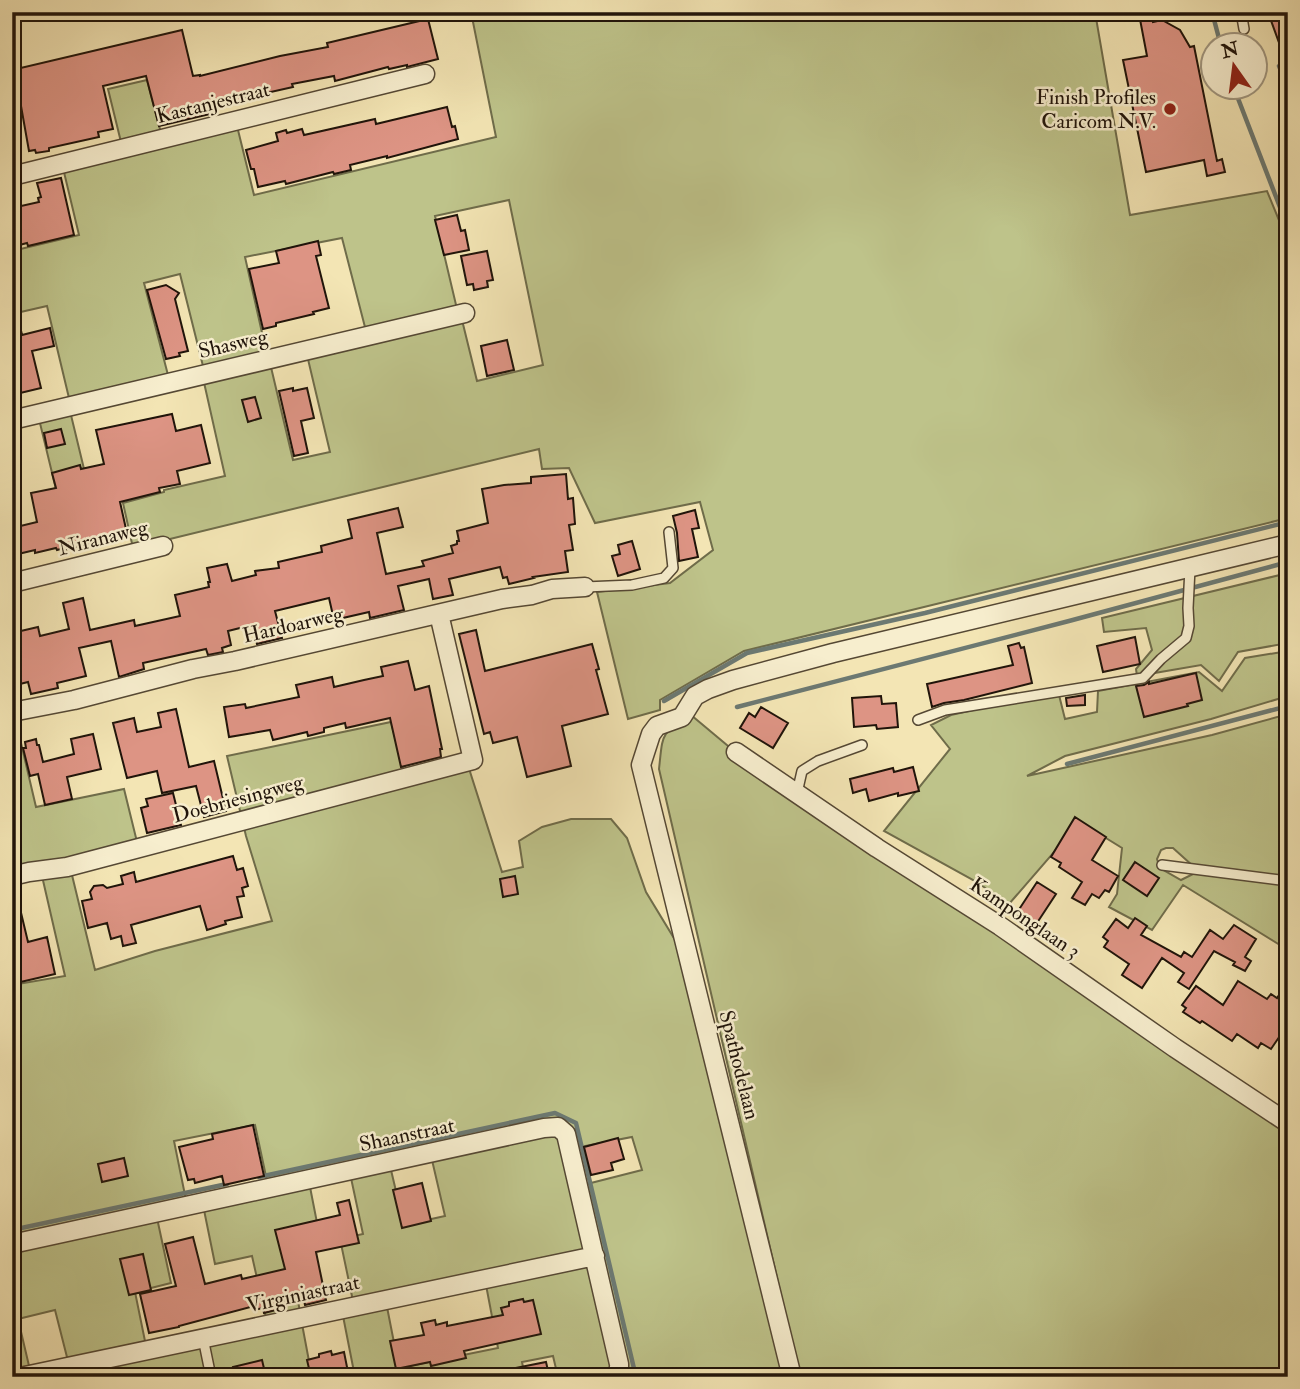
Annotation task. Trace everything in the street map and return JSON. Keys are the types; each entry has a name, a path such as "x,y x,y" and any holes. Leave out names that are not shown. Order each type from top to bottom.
{"street":[{"name":"Kastanjestraat","path":"12,176 425,74"},
{"name":"Shasweg","path":"12,420 465,313"},
{"path":"1190,568 1288,544"},
{"name":"Niranaweg","path":"12,583 163,546"},
{"name":"Spathodelaan","path":"792,1377 641,765 651,734 657,726 681,716 695,696 733,680 833,653 1190,568"},
{"name":"Hardoarweg","path":"12,712 74,700 193,669 502,599 532,596 552,589 585,587"},
{"name":"Doebriesingweg","path":"12,876 67,867 473,760 439,614"},
{"name":"Kamponglaan 3","path":"736,752 877,848 1000,926 1288,1124"},
{"name":"Shaanstraat","path":"12,1244 558,1127 566,1134 619,1364 619,1377"},
{"name":"Virginiastraat","path":"20,1377 595,1256"}],"lane":[{"path":"1241,12 1244,29"},
{"path":"585,587 632,585 664,578 673,568 669,532"},
{"path":"918,720 945,710 1143,678 1186,638 1189,626 1190,568"},
{"path":"797,793 802,771 818,761 862,745"},
{"path":"1162,865 1288,881"},
{"path":"203,1338 211,1377"}],"green space":[{"path":"471,12 1095,12 1130,215 1267,191 1288,242 1288,518 744,651 660,700 660,710 628,719 597,592 670,583 713,550 700,502 595,523 569,468 542,469 539,449 133,548 123,503 225,476 203,378 270,363 293,460 330,452 307,355 462,320 477,381 543,365 509,200 435,216 457,309 366,331 342,238 245,257 267,355 204,370 180,274 144,283 168,375 69,398 47,306 12,314 12,251 79,235 63,168 237,126 254,195 496,137"},
{"path":"147,80 161,133 121,142 108,89"},
{"path":"70,411 92,502 61,510 39,419"},
{"path":"1288,573 1288,643 1238,652 1219,681 1201,665 1137,676 1136,669 1152,650 1146,628 1104,632 1102,618"},
{"path":"1288,651 1288,696 1211,719 1065,756 1027,776 1212,735 1288,714 1288,878 1193,866 1173,848 1161,850 1157,859 1160,868 1181,880 1195,873 1288,885 1288,950 1183,885 1152,930 1109,907 1117,894 1122,848 1080,822 1009,904 975,881 884,831 950,749 931,725 951,715 1058,691 1065,719 1097,712 1098,691 1199,672 1222,691 1245,658"},
{"path":"691,715 758,771 1288,1127 1288,1377 800,1377 659,769 665,736 673,726"},
{"path":"391,722 404,772 465,756 502,872 523,867 519,841 542,827 571,819 611,819 627,838 646,892 689,963 787,1377 627,1377 583,1185 642,1170 632,1137 575,1148 567,1126 267,1181 255,1125 174,1141 186,1200 12,1237 12,985 65,976 42,876 71,871 95,970 155,951 272,921 246,836 227,756"},
{"path":"17,726 36,807 124,789 138,846 21,870 12,834 12,727"},
{"path":"548,1133 557,1136 563,1143 584,1248 577,1255 353,1301 340,1239 363,1234 351,1178 391,1170 404,1225 445,1216 432,1160"},
{"path":"310,1187 321,1243 287,1251 300,1311 266,1318 252,1256 215,1264 204,1210"},
{"path":"157,1218 171,1283 135,1292 146,1346 68,1361 55,1310 18,1319 30,1370 12,1374 12,1320 18,1318 12,1291 12,1250"},
{"path":"586,1266 591,1271 613,1372 611,1377 558,1377 553,1356 522,1362 525,1377 401,1377 398,1368 355,1377 343,1316 387,1307 399,1368 498,1348 486,1285"},
{"path":"302,1324 312,1377 50,1377"}],"building":[{"name":"Finish Profiles Caricom N.V.","path":"1151,12 1153,22 1162,20 1180,30 1190,47 1194,46 1198,66 1198,102 1205,102 1217,161 1222,159 1225,172 1207,176 1204,160 1146,172 1123,60 1147,56 1139,14"},
{"path":"1288,12 1288,62 1269,15"},
{"path":"428,19 438,59 407,67 388,67 335,81 334,76 292,84 293,87 209,109 210,114 159,126 146,76 103,86 113,129 98,132 99,137 49,148 49,151 29,151 21,106 12,108 12,70 182,30 193,76 200,76 328,47 327,43"},
{"path":"447,107 458,139 350,165 351,170 286,184 285,181 258,187 254,169 251,169 246,150 278,141 276,133 302,129 304,135 375,119 376,124"},
{"path":"61,178 74,235 12,247 12,208 39,202 38,198 41,197 37,183"},
{"path":"457,215 461,231 465,230 469,250 444,255 435,220"},
{"path":"318,241 321,255 316,256 329,308 263,329 249,269 279,263 276,251"},
{"path":"487,251 493,280 487,281 488,287 474,290 473,284 467,285 461,256"},
{"path":"166,285 179,293 175,299 188,351 166,359 147,290"},
{"path":"12,313 17,313 22,335 50,328 54,346 32,351 41,388 12,395"},
{"path":"507,340 514,370 487,376 481,346"},
{"path":"293,388 293,391 307,388 314,418 301,421 308,453 294,456 279,391"},
{"path":"255,397 261,418 248,422 242,400"},
{"path":"172,414 176,431 201,425 210,463 177,471 180,484 159,488 160,492 120,502 126,529 120,530 121,536 64,550 56,548 35,553 35,550 18,554 17,551 12,552 12,528 37,522 31,493 56,488 52,473 80,465 81,469 104,464 96,430"},
{"path":"61,429 65,444 47,448 44,433"},
{"path":"566,474 568,499 573,498 575,524 569,525 573,550 565,551 568,572 509,584 507,577 503,578 500,567 449,579 453,595 433,599 429,579 398,586 404,610 370,618 369,612 334,620 329,598 275,611 282,638 257,644 252,625 228,631 231,645 222,648 223,652 208,655 206,649 143,663 144,669 119,677 111,641 79,648 86,676 57,683 58,688 31,694 28,682 12,686 12,633 38,627 40,636 69,629 63,603 83,598 90,630 134,620 135,626 180,616 175,595 209,587 207,568 227,564 232,581 256,575 255,571 279,568 278,562 322,552 321,546 352,538 348,520 398,508 403,527 377,533 386,574 424,566 422,561 453,553 451,546 459,541 457,531 488,523 482,489 531,483 531,477"},
{"path":"695,510 699,528 692,529 698,557 679,561 673,516"},
{"path":"632,541 640,569 618,576 612,556 620,554 618,545"},
{"path":"476,630 485,671 592,644 608,714 562,726 571,766 527,777 517,737 493,743 490,732 484,734 459,634"},
{"path":"1135,637 1140,664 1103,672 1097,646"},
{"path":"1019,643 1021,648 1024,647 1032,683 932,707 927,684 1013,665 1008,646"},
{"path":"408,661 415,690 429,686 442,749 441,757 401,767 390,718 346,728 345,723 324,728 324,732 308,736 307,732 273,740 270,730 229,737 224,707 245,704 246,708 299,697 296,685 332,677 334,687 383,676 381,667"},
{"path":"1196,673 1202,700 1144,717 1136,686"},
{"path":"1085,695 1085,705 1067,706 1066,698"},
{"path":"881,696 882,704 896,703 898,727 854,727 852,698"},
{"path":"761,707 788,723 773,748 740,728 749,713 755,717"},
{"path":"176,709 189,767 214,761 226,811 204,817 196,786 162,793 157,771 127,778 113,723 134,718 137,732 161,727 158,713"},
{"path":"93,734 101,769 67,777 72,799 45,805 38,774 30,776 23,748 26,748 25,742 36,739 43,762 74,754 71,739"},
{"path":"913,767 919,791 898,796 898,793 869,801 866,789 853,793 850,779 893,768 894,772"},
{"path":"173,793 181,825 147,833 141,808 148,806 146,799"},
{"path":"1075,817 1106,837 1092,860 1118,876 1109,892 1105,890 1099,898 1092,894 1085,905 1072,898 1082,882 1059,867 1061,863 1051,857"},
{"path":"233,856 237,870 243,868 248,886 242,888 244,896 237,897 242,917 225,921 226,924 207,930 200,906 131,925 136,943 123,946 121,936 111,939 107,923 88,928 82,901 92,899 90,892 94,886 103,885 107,888 123,884 121,876 134,872 136,882"},
{"path":"1135,862 1159,878 1147,896 1123,880"},
{"path":"515,876 518,894 503,897 500,879"},
{"path":"1037,882 1056,894 1035,926 1016,914"},
{"path":"17,896 28,942 47,937 55,974 12,984 12,897"},
{"path":"1135,918 1147,926 1141,935 1181,957 1184,952 1192,957 1210,930 1223,939 1234,925 1256,939 1245,957 1251,961 1245,971 1233,965 1235,962 1214,951 1189,989 1178,982 1184,973 1162,958 1142,988 1122,975 1129,964 1104,947 1108,941 1103,937 1116,919 1128,928"},
{"path":"1238,981 1267,999 1271,994 1277,998 1288,982 1288,1024 1271,1049 1261,1043 1258,1048 1237,1034 1232,1041 1183,1012 1186,1008 1182,1005 1196,986 1223,1005"},
{"path":"253,1125 264,1176 224,1185 222,1176 195,1183 194,1179 188,1180 179,1147 213,1139 212,1134"},
{"path":"618,1138 624,1159 611,1163 613,1170 591,1175 584,1147"},
{"path":"124,1158 128,1176 102,1182 98,1164"},
{"path":"422,1183 431,1221 402,1228 393,1190"},
{"path":"349,1200 359,1243 316,1252 326,1300 305,1305 303,1296 278,1302 280,1309 264,1313 263,1308 254,1310 254,1306 149,1333 140,1294 176,1286 165,1244 193,1237 205,1284 241,1275 242,1279 285,1269 275,1230 340,1215 337,1203"},
{"path":"143,1254 151,1290 129,1295 120,1259"},
{"path":"523,1299 524,1302 533,1300 541,1334 464,1351 466,1358 431,1366 430,1362 396,1369 390,1341 424,1335 421,1323 435,1320 436,1325 447,1322 447,1326 503,1315 501,1308 509,1306 509,1302"},
{"path":"331,1351 332,1355 344,1352 349,1377 311,1377 307,1360"},
{"path":"262,1360 266,1377 235,1377 233,1367"},
{"path":"546,1362 549,1375 502,1377 501,1371"}],"waterway":[{"path":"1212,12 1217,32"},
{"path":"1279,66 1288,88"},
{"path":"1239,102 1288,228"},
{"path":"664,701 747,653 925,613 1288,522"},
{"path":"737,707 1288,562"},
{"path":"1067,764 1288,706"},
{"path":"259,1177 555,1113 576,1123 636,1377"},
{"path":"12,1230 227,1184"}],"place":[{"name":"Finish Profiles Caricom N.V.","path":"1170,109"}]}
